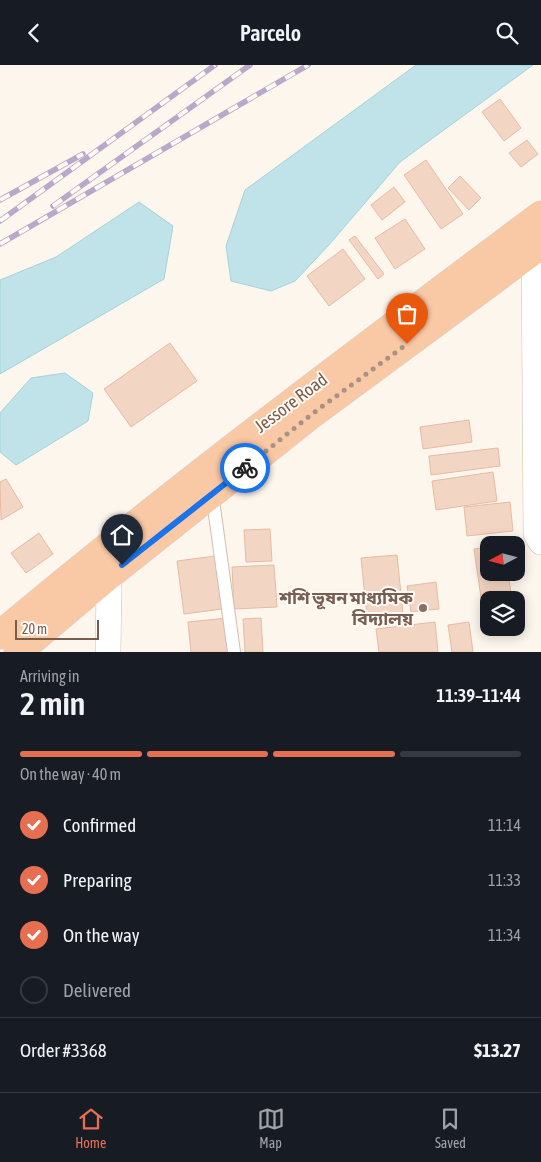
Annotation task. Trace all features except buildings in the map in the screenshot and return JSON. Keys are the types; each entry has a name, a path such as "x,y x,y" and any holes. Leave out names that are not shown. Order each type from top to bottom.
{"highway":[{"name":"Jessore Road","path":"0,635 96,554 294,400 541,215"},
{"name":"Jessore Road","path":"18,652 107,577 312,414 537,248"}],"street":[{"path":"537,248 536,534 541,542"},
{"path":"107,577 109,587 108,652"}],"lane":[{"path":"212,493 234,652"}],"water":[{"path":"416,65 533,65 400,162 328,246 295,281 271,291 231,281 226,246 245,190"},
{"path":"139,202 173,226 164,279 0,374 0,280 56,257"},
{"path":"65,373 93,393 88,421 16,465 0,452 0,413 31,378"}],"railway":[{"path":"0,221 215,65"},
{"path":"53,206 250,65"},
{"path":"0,244 308,65"},
{"path":"0,200 83,154"}],"way so far":[{"path":"245,468 312,414 407,344"}],"place":[{"name":"শশি ভূষন মাধ্যমিক বিদ্যালয়","path":"423,608"}],"route":[{"path":"122,565 245,468"}]}
